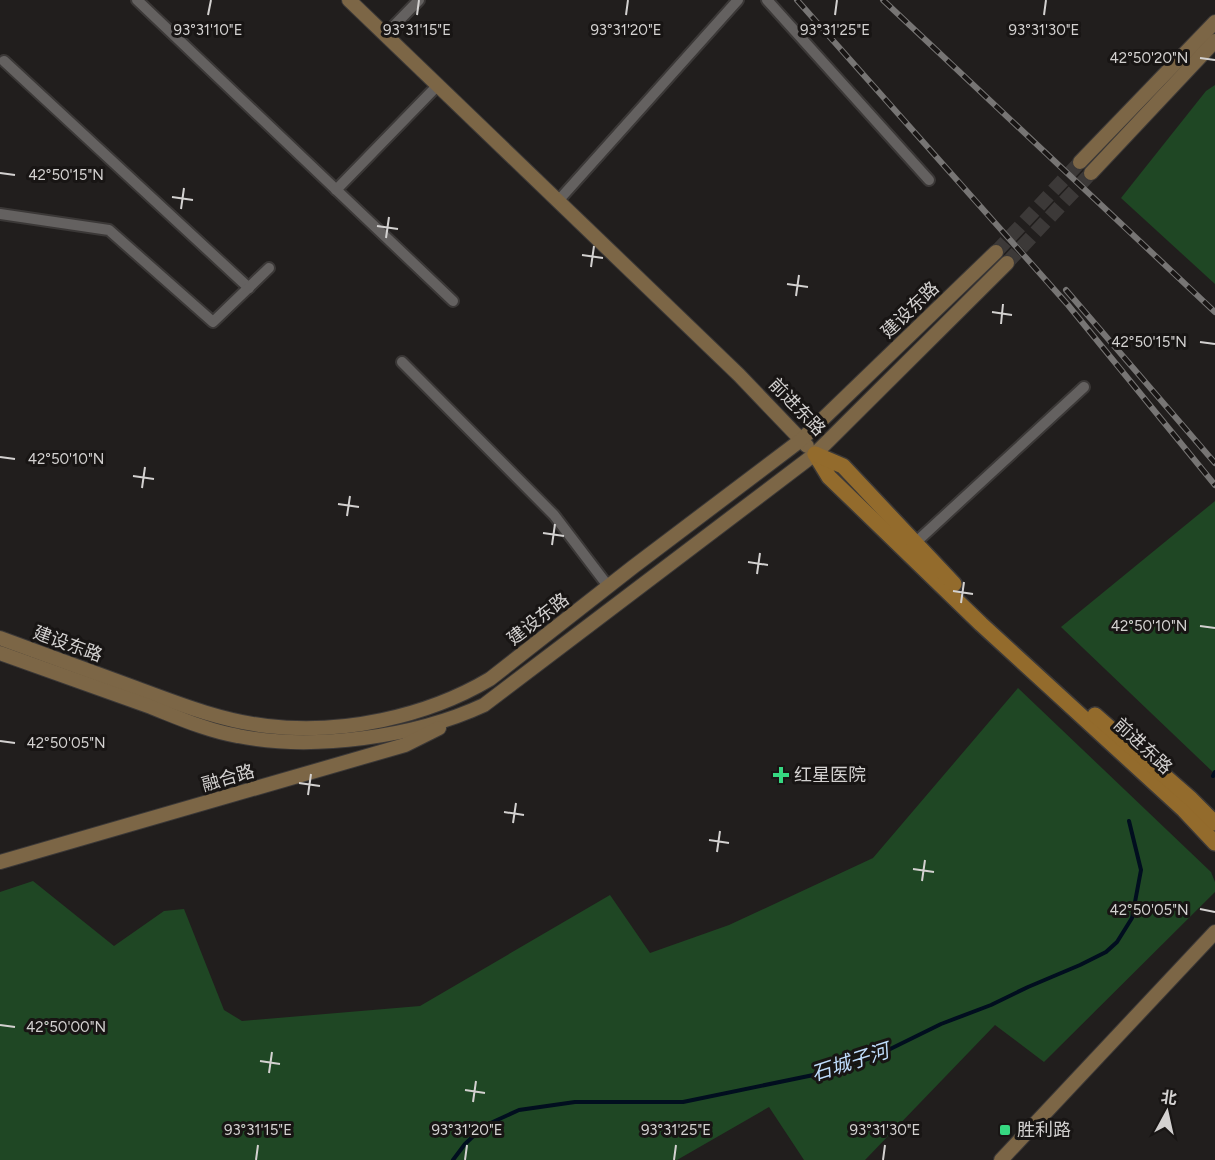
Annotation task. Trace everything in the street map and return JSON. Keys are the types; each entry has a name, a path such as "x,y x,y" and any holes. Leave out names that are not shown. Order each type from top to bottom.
{"main road":[{"name":"前进东路","path":"349,0 739,375 815,454 829,477 981,624 1184,810 1215,843"},
{"path":"1080,162 1215,21"},
{"path":"1091,173 1215,41"},
{"name":"建设东路","path":"0,638 192,709 267,726 305,728 343,726 387,718 435,705 471,691 490,679 608,586 801,440 996,252"},
{"name":"建设东路","path":"0,653 193,723 235,736 268,741 312,742 361,737 406,731 462,716 484,705 815,454 1007,263"},
{"path":"815,454 843,466 914,544 973,603 1080,702 1191,798 1215,823"},
{"name":"融合路","path":"0,862 405,746 462,716"},
{"path":"1001,1160 1215,932"}],"street":[{"path":"137,0 453,301"},
{"path":"386,34 419,0"},
{"path":"558,201 738,0"},
{"path":"767,0 929,180"},
{"path":"4,61 249,288"},
{"path":"336,190 438,85"},
{"path":"0,214 109,231 213,322 268,268"},
{"path":"402,362 554,515 608,586"},
{"path":"914,544 1084,387"}],"green space":[{"path":"1215,85 1215,284 1121,198 1206,91"},
{"path":"1215,501 1215,774 1061,627"},
{"path":"1018,688 1211,872 1215,882 1215,892 1044,1062 995,1025 865,1160 804,1160 769,1107 677,1160 0,1160 0,892 33,881 114,946 164,911 184,909 224,1010 242,1021 420,1006 610,895 650,953 729,925 873,858"}],"waterway":[{"name":"石城子河","path":"1213,776 1215,772"},
{"name":"石城子河","path":"453,1160 465,1144 484,1126 519,1110 575,1102 683,1102 828,1072 876,1056 941,1024 991,1005 1106,952 1117,942 1132,918 1141,870 1129,821"}],"tunnel":[{"path":"996,252 1080,162"},
{"path":"1007,263 1091,173"}],"railway":[{"path":"797,0 1068,305 1215,485"},
{"path":"883,0 1215,312"},
{"path":"1066,290 1215,463"}],"place":[{"name":"红星医院","path":"781,775"},
{"name":"胜利路","path":"1005,1130"}]}
